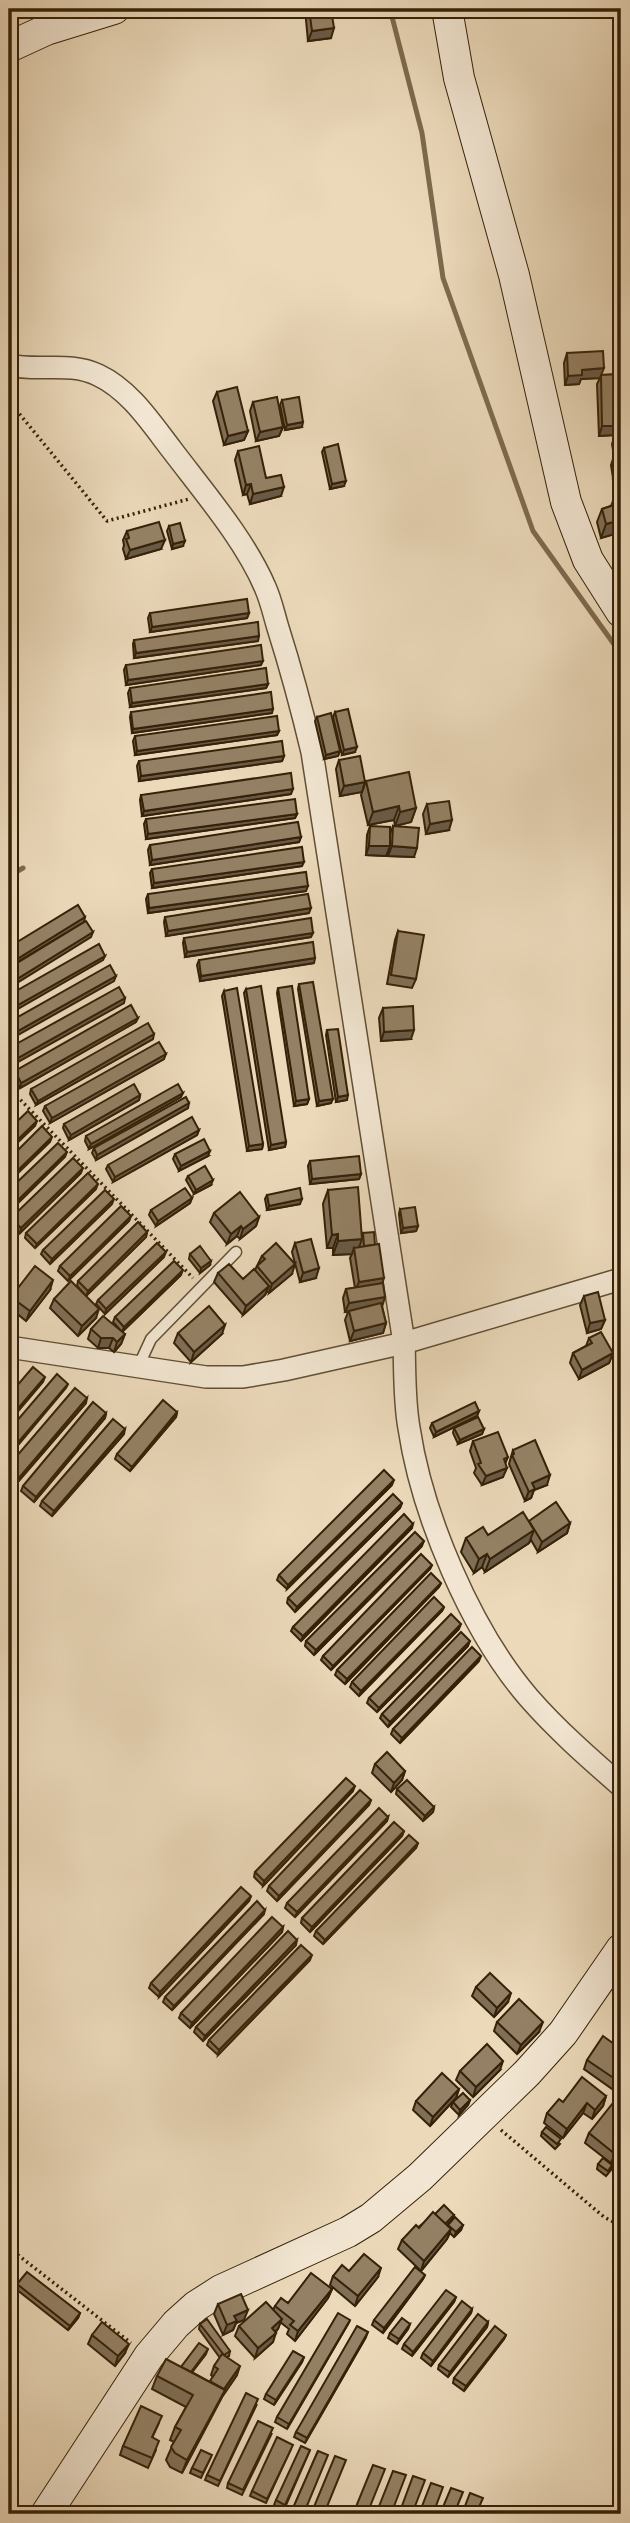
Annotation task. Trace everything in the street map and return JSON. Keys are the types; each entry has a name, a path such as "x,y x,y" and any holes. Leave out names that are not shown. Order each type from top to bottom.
{"street":[{"path":"9,47 46,30 114,9"},
{"path":"447,9 459,78 511,263 566,502 588,559 621,612"},
{"path":"9,365 41,369 73,366 98,375 119,388 139,407 206,494 232,531 265,587 295,680 312,752 404,1343 408,1427 422,1489 455,1575 483,1631 527,1696 556,1728 621,1786"},
{"path":"9,1347 206,1377 243,1377 404,1343 621,1279"},
{"path":"46,2514 149,2357 176,2324 196,2306 221,2290 327,2243 370,2218 420,2177 527,2073 563,2033 621,1949"}],"lane":[{"path":"138,1367 151,1339 236,1252"}],"path":[{"path":"9,401 107,521 206,494"},
{"path":"9,1088 201,1287"},
{"path":"484,2115 604,2217 621,2226"},
{"path":"9,2248 149,2357"}],"building":[{"path":"309,9 331,9 334,28 312,31"},
{"path":"603,351 604,368 582,370 582,375 568,376 567,353"},
{"path":"621,374 621,426 602,426 601,375"},
{"path":"237,387 248,431 228,436 217,392"},
{"path":"277,397 283,427 260,432 253,402"},
{"path":"299,397 303,422 287,425 282,400"},
{"path":"617,430 621,430 621,464 618,464 616,452 620,451"},
{"path":"338,444 346,481 332,484 324,448"},
{"path":"259,446 266,478 281,475 284,487 253,494 251,484 246,485 238,451"},
{"path":"621,499 621,520 606,524 602,509"},
{"path":"159,522 165,540 130,550 126,539 129,538 127,531"},
{"path":"180,523 185,541 173,544 169,526"},
{"path":"247,599 249,613 152,627 150,613"},
{"path":"258,622 259,636 136,653 134,640"},
{"path":"261,645 263,661 128,680 126,665"},
{"path":"266,668 268,684 132,703 130,688"},
{"path":"271,692 273,709 133,729 131,712"},
{"path":"348,709 357,747 344,750 335,712"},
{"path":"331,713 340,751 326,755 317,717"},
{"path":"277,716 279,731 137,751 135,736"},
{"path":"282,741 284,756 141,776 139,761"},
{"path":"360,756 365,782 344,786 339,760"},
{"path":"409,772 416,808 400,812 399,806 373,812 366,781"},
{"path":"291,773 293,789 144,811 141,795"},
{"path":"295,799 297,814 148,834 146,819"},
{"path":"449,801 452,820 430,824 427,804"},
{"path":"298,822 301,837 152,860 150,845"},
{"path":"370,826 390,827 390,846 369,846"},
{"path":"393,826 419,828 417,848 392,846"},
{"path":"302,847 304,862 154,883 152,869"},
{"path":"306,872 308,886 149,908 148,894"},
{"path":"308,894 311,908 168,931 165,917"},
{"path":"78,905 85,917 9,964 9,947"},
{"path":"311,918 313,933 187,952 184,938"},
{"path":"86,921 93,932 9,984 9,968"},
{"path":"398,931 424,935 416,979 391,975"},
{"path":"313,942 315,958 201,976 199,960"},
{"path":"99,944 105,956 9,1010 9,995"},
{"path":"110,965 116,976 9,1036 9,1022"},
{"path":"313,982 333,1099 319,1101 299,984"},
{"path":"261,986 286,1142 271,1145 246,989"},
{"path":"292,986 309,1099 296,1101 278,988"},
{"path":"119,987 125,998 9,1063 9,1048"},
{"path":"237,988 263,1144 249,1146 224,991"},
{"path":"131,1005 138,1018 21,1083 15,1071"},
{"path":"413,1006 414,1030 384,1032 383,1008"},
{"path":"148,1023 154,1034 38,1101 31,1089"},
{"path":"338,1029 348,1095 338,1097 327,1030"},
{"path":"159,1042 166,1054 52,1118 45,1106"},
{"path":"134,1084 140,1095 71,1135 64,1124"},
{"path":"178,1084 183,1093 91,1144 86,1136"},
{"path":"186,1097 189,1103 97,1155 94,1148"},
{"path":"28,1111 37,1121 9,1148 9,1129"},
{"path":"192,1117 199,1130 115,1177 108,1165"},
{"path":"42,1126 52,1137 9,1179 9,1159"},
{"path":"204,1139 210,1151 181,1166 175,1154"},
{"path":"58,1143 67,1152 9,1209 9,1190"},
{"path":"359,1156 361,1174 312,1179 310,1161"},
{"path":"73,1158 83,1168 21,1228 11,1218"},
{"path":"205,1166 213,1180 196,1190 188,1176"},
{"path":"88,1173 98,1184 37,1244 26,1233"},
{"path":"358,1187 362,1239 338,1241 338,1234 332,1235 328,1190"},
{"path":"185,1188 192,1198 158,1221 151,1210"},
{"path":"300,1188 302,1199 269,1206 267,1195"},
{"path":"105,1190 114,1199 52,1259 43,1250"},
{"path":"240,1192 259,1217 231,1234 214,1213"},
{"path":"121,1206 131,1216 70,1276 60,1266"},
{"path":"415,1207 418,1226 403,1228 400,1209"},
{"path":"138,1222 147,1232 88,1291 78,1281"},
{"path":"374,1232 375,1245 364,1246 363,1233"},
{"path":"311,1239 319,1268 303,1273 295,1243"},
{"path":"157,1243 166,1252 106,1309 98,1300"},
{"path":"276,1243 295,1264 272,1284 257,1266 265,1259 262,1256"},
{"path":"379,1244 384,1278 359,1282 354,1248"},
{"path":"200,1246 211,1261 201,1268 190,1254"},
{"path":"174,1261 183,1270 124,1327 115,1317"},
{"path":"229,1264 243,1279 254,1269 269,1286 246,1306 218,1273"},
{"path":"35,1266 53,1280 30,1311 11,1297"},
{"path":"71,1281 99,1309 82,1326 54,1299"},
{"path":"383,1283 385,1297 349,1303 346,1289"},
{"path":"598,1292 605,1320 590,1323 584,1296"},
{"path":"381,1303 386,1323 354,1331 349,1311"},
{"path":"209,1306 225,1325 194,1352 178,1333"},
{"path":"103,1316 125,1334 117,1342 113,1338 101,1338 91,1329"},
{"path":"601,1332 613,1353 582,1370 573,1353 592,1343 589,1338"},
{"path":"33,1367 45,1377 9,1419 9,1395"},
{"path":"57,1374 68,1384 9,1453 9,1430"},
{"path":"75,1388 87,1398 18,1479 9,1472 9,1465"},
{"path":"163,1400 177,1412 132,1467 117,1454"},
{"path":"93,1402 106,1413 36,1497 23,1486"},
{"path":"475,1402 479,1411 436,1432 432,1423"},
{"path":"478,1417 484,1429 460,1440 454,1428"},
{"path":"113,1419 125,1429 54,1511 42,1501"},
{"path":"498,1432 508,1457 504,1459 507,1468 486,1476 478,1464 481,1463 473,1441"},
{"path":"535,1440 550,1475 532,1483 535,1489 529,1492 512,1455 513,1450"},
{"path":"384,1470 394,1480 288,1585 279,1575"},
{"path":"393,1494 402,1503 297,1607 288,1598"},
{"path":"556,1502 570,1523 542,1542 529,1521"},
{"path":"523,1512 534,1530 490,1559 487,1554 479,1559 466,1538 483,1527 488,1535"},
{"path":"404,1514 413,1524 303,1636 293,1627"},
{"path":"415,1532 424,1541 316,1650 306,1641"},
{"path":"421,1554 432,1565 333,1666 323,1656"},
{"path":"431,1573 441,1583 347,1679 337,1670"},
{"path":"434,1597 444,1607 361,1691 352,1682"},
{"path":"451,1614 461,1624 379,1708 369,1698"},
{"path":"461,1632 470,1641 390,1722 382,1714"},
{"path":"472,1647 481,1656 402,1738 393,1729"},
{"path":"387,1752 405,1771 394,1783 375,1764"},
{"path":"346,1778 355,1786 264,1881 255,1872"},
{"path":"407,1780 434,1807 425,1816 397,1789"},
{"path":"360,1790 371,1800 279,1896 269,1886"},
{"path":"379,1808 388,1817 297,1912 287,1903"},
{"path":"394,1822 404,1831 312,1927 302,1918"},
{"path":"409,1835 418,1843 325,1940 316,1931"},
{"path":"241,1887 251,1896 160,1992 151,1983"},
{"path":"257,1901 265,1910 174,2006 165,1997"},
{"path":"272,1917 283,1927 192,2023 181,2013"},
{"path":"288,1931 297,1940 205,2036 196,2027"},
{"path":"301,1945 312,1955 219,2050 209,2040"},
{"path":"490,1973 511,1993 497,2008 476,1987"},
{"path":"519,1999 543,2022 521,2045 497,2022"},
{"path":"603,2036 621,2049 621,2077 618,2081 587,2060"},
{"path":"487,2044 503,2061 476,2087 460,2071"},
{"path":"442,2073 459,2089 433,2117 416,2101"},
{"path":"582,2077 606,2096 595,2110 587,2103 567,2129 547,2113 559,2099 563,2102"},
{"path":"463,2093 470,2100 460,2110 453,2102"},
{"path":"613,2103 621,2110 621,2146 615,2154 589,2133"},
{"path":"546,2127 561,2139 557,2144 542,2132"},
{"path":"603,2158 612,2165 608,2171 598,2164"},
{"path":"444,2205 454,2215 445,2224 435,2214"},
{"path":"433,2212 451,2229 424,2261 402,2240 416,2225 419,2228"},
{"path":"455,2217 463,2225 456,2232 448,2225"},
{"path":"364,2254 381,2268 358,2296 333,2276 342,2265 349,2271"},
{"path":"9,2266 17,2272 9,2283"},
{"path":"415,2267 425,2275 384,2328 374,2320"},
{"path":"27,2272 80,2313 70,2326 17,2284"},
{"path":"311,2273 332,2289 298,2331 290,2325 294,2321 275,2306 281,2298 288,2303"},
{"path":"446,2290 456,2297 413,2352 404,2344"},
{"path":"241,2294 248,2310 234,2316 237,2321 227,2325 218,2304"},
{"path":"462,2301 472,2309 433,2361 423,2353"},
{"path":"266,2302 282,2319 272,2328 276,2333 258,2348 239,2326"},
{"path":"338,2313 350,2320 289,2424 277,2417"},
{"path":"478,2314 488,2322 450,2372 439,2365"},
{"path":"402,2318 410,2324 399,2339 390,2333"},
{"path":"207,2319 230,2351 224,2355 200,2324"},
{"path":"102,2322 129,2344 118,2356 92,2335"},
{"path":"357,2326 368,2332 307,2438 296,2432"},
{"path":"495,2326 506,2335 466,2386 454,2378"},
{"path":"199,2343 208,2349 191,2372 181,2367"},
{"path":"293,2351 304,2357 276,2400 266,2394"},
{"path":"222,2354 240,2366 224,2389 210,2381 218,2369 214,2366"},
{"path":"166,2359 225,2390 187,2460 175,2453 171,2447 181,2430 175,2427 193,2395 157,2376"},
{"path":"246,2393 258,2399 220,2481 207,2475"},
{"path":"141,2406 162,2416 152,2437 159,2441 152,2458 123,2446"},
{"path":"258,2421 273,2428 243,2490 228,2483"},
{"path":"277,2437 293,2445 267,2499 252,2491"},
{"path":"301,2446 310,2450 285,2505 276,2500"},
{"path":"201,2450 212,2455 203,2473 192,2468"},
{"path":"318,2451 328,2455 304,2513 293,2508"},
{"path":"335,2456 346,2460 324,2514 311,2514"},
{"path":"373,2465 385,2469 367,2514 353,2514"},
{"path":"393,2471 406,2475 391,2514 376,2514"},
{"path":"413,2476 425,2480 412,2514 399,2514"},
{"path":"431,2483 443,2487 433,2514 419,2514"},
{"path":"451,2488 463,2492 454,2514 440,2514"},
{"path":"470,2493 483,2498 476,2514 462,2514"}],"waterway":[{"path":"390,9 422,133 443,278 533,531 621,654"},
{"path":"9,876 23,868"}]}
